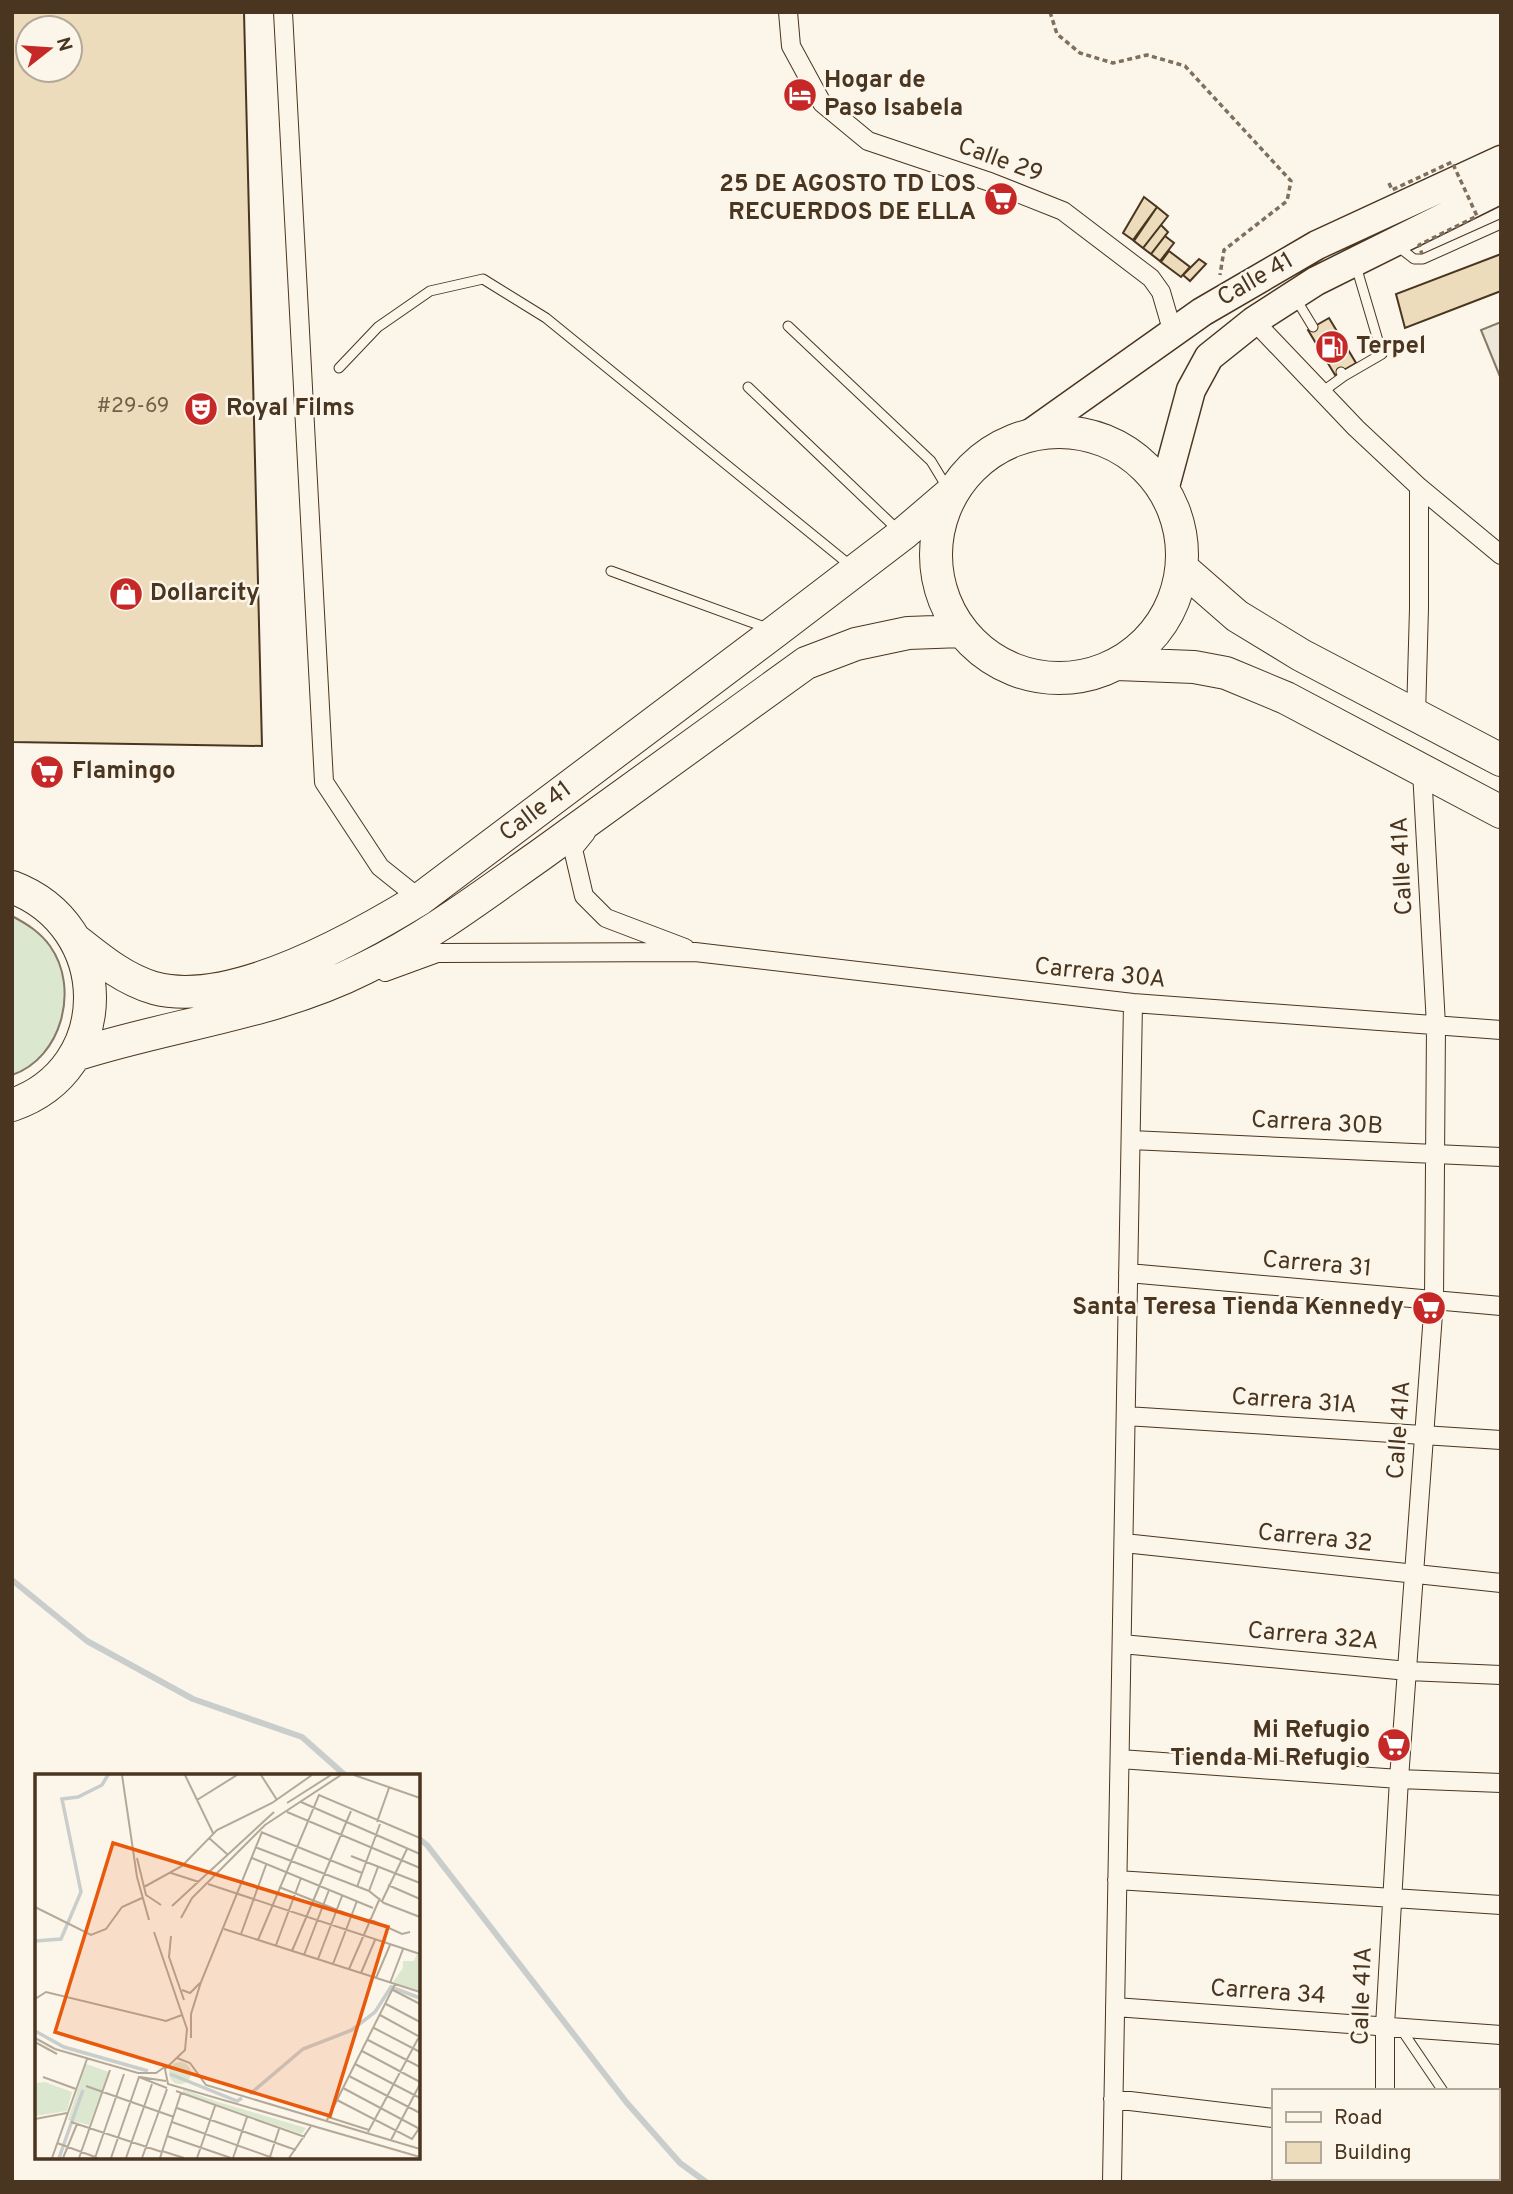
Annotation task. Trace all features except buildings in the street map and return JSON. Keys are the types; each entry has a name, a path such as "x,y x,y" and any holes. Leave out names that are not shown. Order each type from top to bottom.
{"highway":[{"path":"1061,430 1101,439 1120,447 1144,466 1164,490 1175,514 1182,541 1182,568 1175,598 1161,624 1142,647 1117,664 1081,676 1062,679 1033,676 1006,667 982,651 962,631 950,613 942,594 936,564 937,532 951,493 970,469 993,449 1030,434 1061,430"},
{"name":"Calle 41","path":"77,941 109,967 133,980 156,988 186,992 217,988 317,956 367,931 420,900 903,534 951,493"},
{"path":"1182,568 1237,616 1301,655 1501,760"},
{"name":"Calle 41","path":"75,1055 157,1031 264,1006 365,969 435,929 806,663 856,644 882,638 908,633 962,631"},
{"path":"1117,664 1194,667 1226,673 1286,698 1501,812"},
{"path":"12,887 46,905 63,921 77,941 87,969 91,998 84,1037 64,1071 50,1085 13,1106"}],"main road":[{"name":"Calle 41","path":"1030,434 1202,312 1236,292 1317,245 1501,160"},
{"name":"Calle 41","path":"1164,490 1191,390 1209,357 1293,294 1501,189"}],"street":[{"path":"283,12 324,782 380,867 420,900"},
{"name":"Calle 29","path":"788,12 791,46 822,103 868,141 990,182 1063,211 1151,278 1161,292 1173,333"},
{"path":"1254,321 1419,487 1499,553"},
{"path":"1416,715 1419,487"},
{"name":"Calle 41A","path":"1385,2089 1392,2027 1392,1897 1399,1779 1434,1300 1436,1025 1422,771"},
{"path":"608,807 573,849 584,896 606,918 695,952"},
{"path":"264,1006 304,1003 437,953 695,952"},
{"name":"Carrera 30A","path":"695,952 1133,1003 1501,1030"},
{"path":"1112,2182 1133,1003"},
{"name":"Carrera 30B","path":"1131,1140 1501,1157"},
{"name":"Carrera 31","path":"1128,1273 1501,1306"},
{"name":"Carrera 31A","path":"1126,1416 1501,1440"},
{"name":"Carrera 32","path":"1124,1543 1501,1583"},
{"name":"Carrera 32A","path":"1122,1644 1408,1671 1501,1675"},
{"path":"1120,1759 1399,1779 1501,1783"},
{"path":"1117,1880 1501,1905"},
{"name":"Carrera 34","path":"1115,2007 1501,2035"},
{"path":"1114,2099 1272,2118"}],"lane":[{"path":"1392,242 1414,259 1423,259 1501,224"},
{"path":"1322,392 1343,374 1382,354 1354,261"},
{"path":"339,368 377,327 430,291 482,279 546,317 856,570"},
{"path":"1293,294 1314,327"},
{"path":"788,326 931,461 951,493"},
{"path":"748,387 903,534"},
{"path":"611,571 776,631"},
{"path":"1392,2027 1441,2089"}],"path":[{"path":"1050,12 1057,34 1080,53 1113,63 1147,55 1185,66 1291,181 1287,201 1224,250 1219,274 1236,292"},
{"path":"1389,183 1392,190 1452,162 1477,216 1419,245 1422,254"}],"green space":[{"path":"12,916 33,929 50,946 64,981 64,1001 54,1038 43,1054 12,1075"}],"shaded area":[{"path":"1501,322 1501,379 1481,330"}],"waterway":[{"path":"12,1580 87,1641 193,1699 302,1737 344,1774"},
{"path":"420,1840 427,1845 627,2103 680,2163 706,2182"}],"place":[{"name":"Hogar de Paso Isabela","path":"800,95"},
{"name":"25 DE AGOSTO TD LOS RECUERDOS DE ELLA","path":"1001,199"},
{"name":"Terpel","path":"1332,347"},
{"name":"Royal Films","path":"201,409"},
{"name":"Dollarcity","path":"126,594"},
{"name":"Flamingo","path":"47,772"},
{"name":"Santa Teresa Tienda Kennedy","path":"1429,1308"},
{"name":"Mi Refugio Tienda Mi Refugio","path":"1394,1745"}]}
